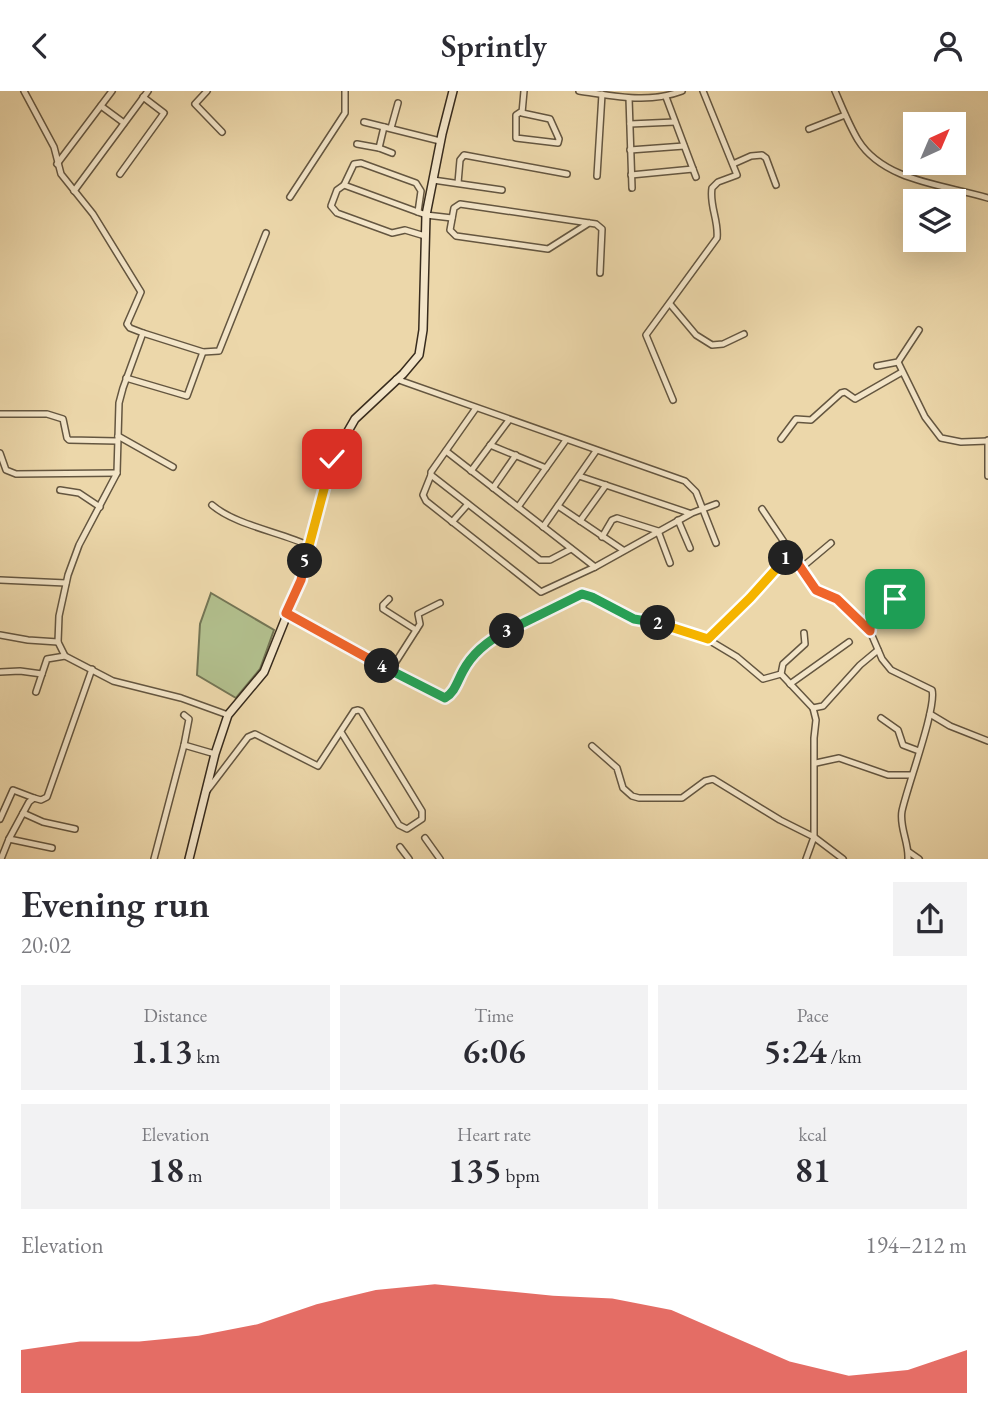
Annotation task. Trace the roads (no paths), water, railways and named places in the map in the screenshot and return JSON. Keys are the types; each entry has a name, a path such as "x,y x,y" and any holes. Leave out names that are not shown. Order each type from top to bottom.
{"street":[{"path":"24,91 54,147 61,174 93,214 141,292 127,325 143,333 203,352 219,351 266,233"},
{"path":"57,164 112,91"},
{"path":"74,191 148,91"},
{"path":"207,91 195,104 222,132"},
{"path":"290,198 345,113 345,91"},
{"path":"422,213 433,180 453,91"},
{"path":"522,111 524,91"},
{"path":"579,91 629,98 666,97 682,91"},
{"path":"673,400 645,338 717,238 711,193 713,185 736,176 703,91"},
{"path":"835,91 859,142 887,167 907,176 988,198"},
{"path":"597,176 601,94"},
{"path":"120,174 164,113 143,97"},
{"path":"666,97 696,177"},
{"path":"629,98 632,188"},
{"path":"391,128 398,103"},
{"path":"102,106 124,123"},
{"path":"522,111 550,120 559,139 558,143 516,138 516,115 522,111"},
{"path":"809,129 845,115"},
{"path":"363,122 440,141"},
{"path":"630,124 675,122"},
{"path":"379,148 383,127"},
{"path":"357,144 392,153"},
{"path":"631,150 684,146"},
{"path":"458,183 460,160 464,155 567,174"},
{"path":"733,165 751,156 762,155 766,158 776,185"},
{"path":"189,859 215,754 228,715 264,672 301,580 332,459 355,419 419,355 422,344 425,236 421,191 415,183 361,163 354,164 344,185 337,190 331,206 337,213 392,233 405,230 425,236"},
{"path":"631,175 693,169"},
{"path":"433,180 502,190"},
{"path":"344,185 422,213 452,218"},
{"path":"589,223 553,247 541,249 456,236 450,230 454,208 460,204 589,223 599,225 602,229 600,273"},
{"path":"670,304 696,335 712,345 744,334"},
{"path":"877,366 898,362 919,330"},
{"path":"65,656 58,642 59,616 66,583 79,545 117,473 119,403 143,333"},
{"path":"126,378 187,396 203,352"},
{"path":"898,362 925,417 941,438 949,441 988,441 988,476"},
{"path":"780,439 796,419 811,420 841,393 845,392 855,399 902,372"},
{"path":"396,379 685,481 696,492 716,543"},
{"path":"476,408 431,472 423,495 426,501 541,592 595,567 678,520 716,504"},
{"path":"0,414 47,414 63,419 69,440 118,438 173,467"},
{"path":"471,471 509,420"},
{"path":"518,507 566,440"},
{"path":"490,445 546,468"},
{"path":"446,451 595,567"},
{"path":"543,527 596,451"},
{"path":"0,453 6,470 16,474 117,473"},
{"path":"494,488 516,456"},
{"path":"431,475 540,560 550,560 571,549"},
{"path":"579,476 692,513"},
{"path":"580,521 606,485"},
{"path":"60,490 79,493 100,507"},
{"path":"452,522 468,504"},
{"path":"212,505 233,519 286,535 310,546"},
{"path":"558,506 623,550"},
{"path":"762,509 816,590 837,599 870,631 882,659 891,670 932,690 934,696 930,713 901,815 908,859"},
{"path":"602,537 612,520 617,518 658,531"},
{"path":"678,520 690,548"},
{"path":"658,531 670,563"},
{"path":"800,569 831,543"},
{"path":"708,639 750,598 790,552"},
{"path":"0,580 66,583"},
{"path":"286,613 390,671 445,698 453,693 464,669 489,641 582,594 634,619 663,624 708,639 737,657 763,679 781,674"},
{"path":"389,599 383,605 386,612 416,630"},
{"path":"870,631 871,617 880,608 895,599 900,600 904,606"},
{"path":"390,671 420,624 420,612 440,603"},
{"path":"781,674 783,664 805,644 804,633"},
{"path":"0,635 28,641 58,642"},
{"path":"790,684 849,642"},
{"path":"813,708 823,706 860,665 878,650"},
{"path":"36,692 47,659 65,656 113,681 181,698 228,715"},
{"path":"0,819 13,790 34,798 44,800 47,797 92,669"},
{"path":"0,672 42,674"},
{"path":"781,674 813,708 817,720 814,738 814,837 806,859"},
{"path":"206,792 251,735 259,736 317,766 354,711 361,711 422,811 422,820 407,829 399,825 341,732"},
{"path":"930,713 950,726 988,741"},
{"path":"155,859 184,745 189,719 184,715"},
{"path":"881,718 898,730 903,745 919,751"},
{"path":"184,745 215,754"},
{"path":"592,746 617,768 623,788 632,796 682,797 705,781 713,779 814,837 843,859"},
{"path":"816,763 839,758 888,775 911,775"},
{"path":"1,859 23,813 34,798"},
{"path":"23,813 43,822 75,829"},
{"path":"425,838 440,859"},
{"path":"9,839 52,848"},
{"path":"400,846 406,858"},
{"path":"909,852 919,859"}]}
